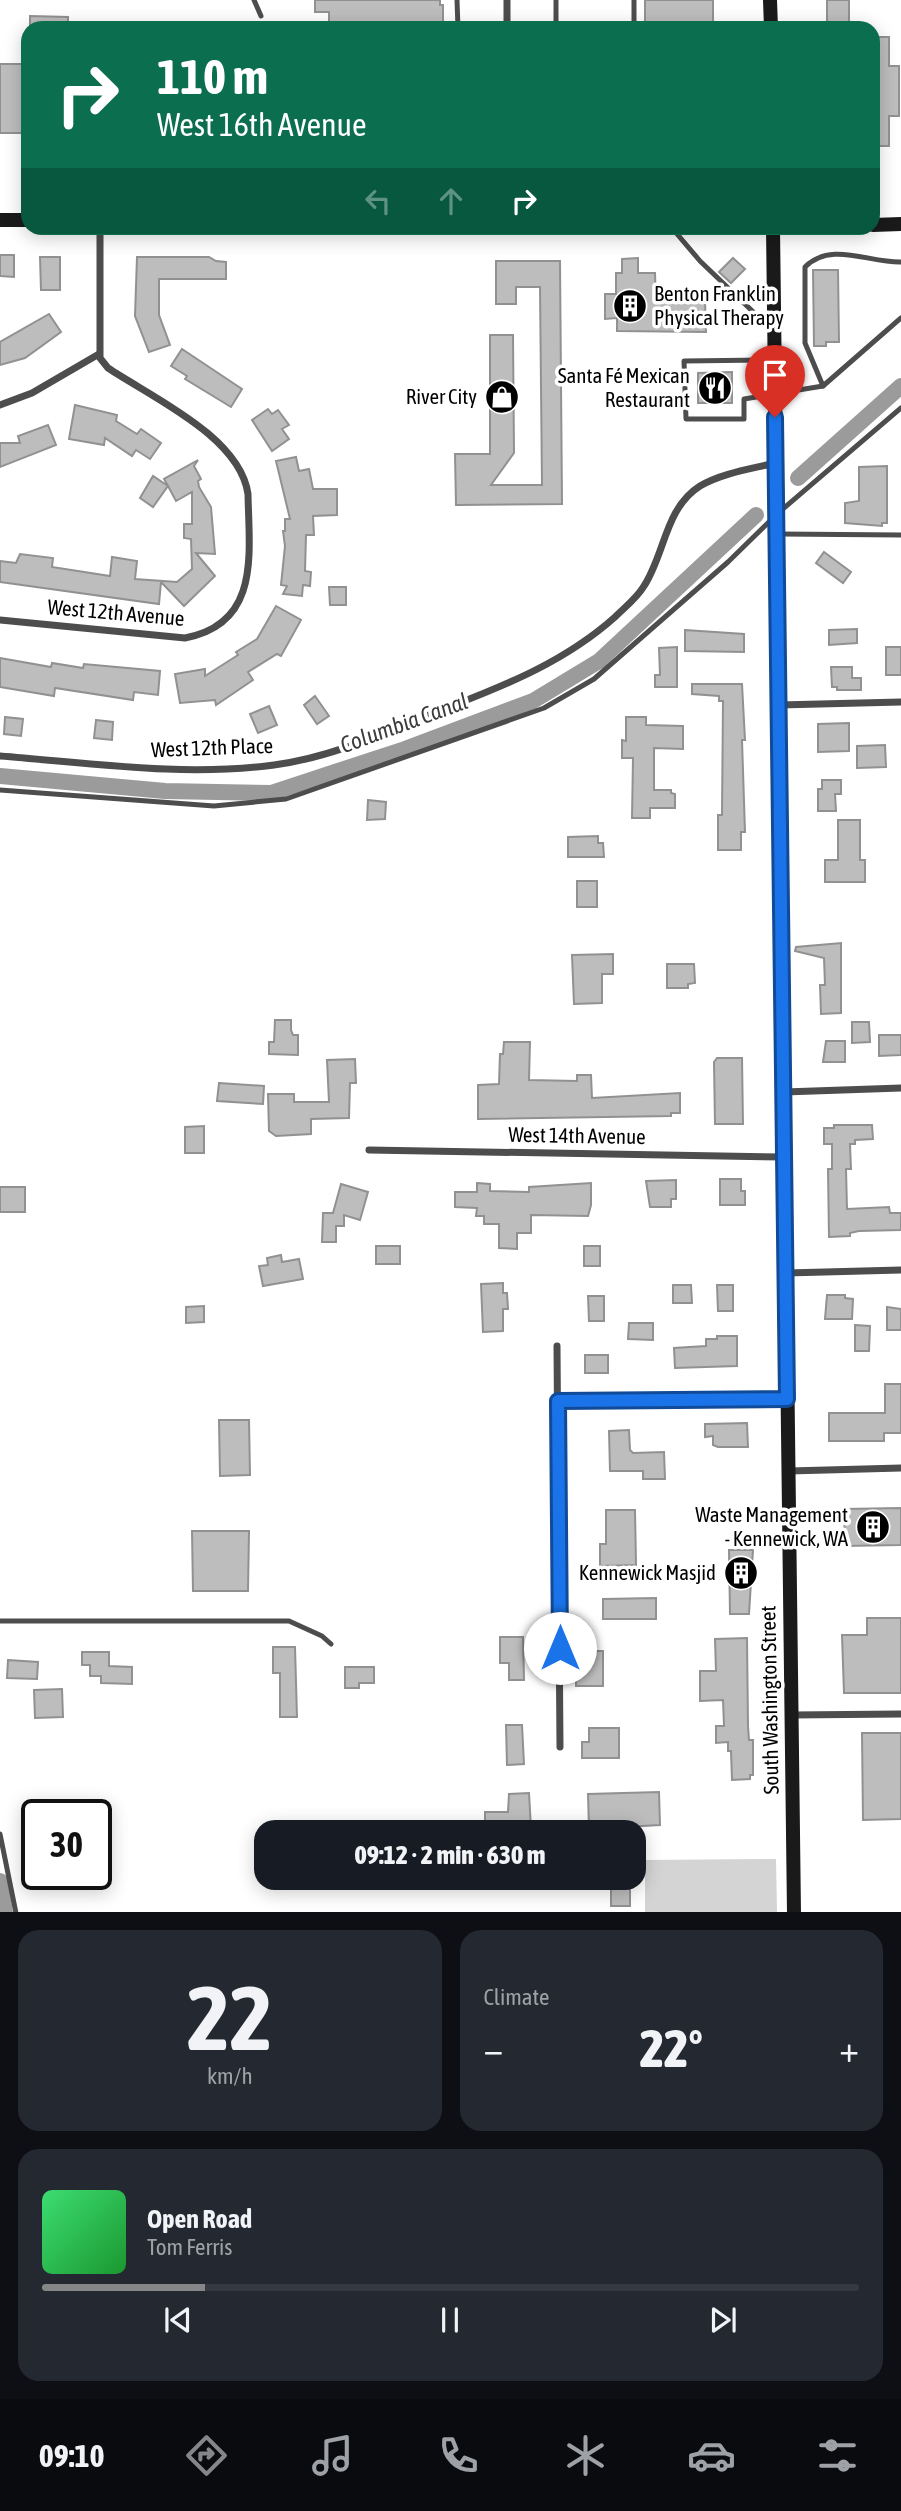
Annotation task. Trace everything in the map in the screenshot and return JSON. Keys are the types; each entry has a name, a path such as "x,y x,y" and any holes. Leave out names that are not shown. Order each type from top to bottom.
{"main road":[{"path":"770,0 771,21"},
{"path":"0,220 21,220"},
{"path":"880,225 901,224"},
{"name":"South Washington Street","path":"773,235 793,1912"}],"street":[{"path":"507,0 508,21"},
{"path":"0,405 32,393 99,354 100,235"},
{"name":"West 12th Avenue","path":"0,620 169,638 199,635 224,621 242,595 249,566 248,494 241,469 219,441 108,368 99,354"},
{"name":"West 12th Place","path":"0,756 159,768 215,769 275,765 368,739 526,676 571,650 614,618 645,585 671,521 687,496 713,480 776,463"},
{"path":"779,705 901,702"},
{"path":"784,1091 901,1088"},
{"name":"West 14th Avenue","path":"369,1150 784,1157"},
{"path":"786,1273 901,1270"},
{"path":"558,1346 560,1747"},
{"path":"558,1401 787,1399"},
{"path":"788,1471 901,1468"},
{"path":"791,1715 901,1714"}],"lane":[{"path":"254,0 261,16"},
{"path":"457,0 458,21"},
{"path":"556,0 556,21"},
{"path":"634,0 634,21"},
{"path":"678,235 700,261 774,332"},
{"path":"822,386 805,342 805,267 816,257 839,254 901,262"},
{"path":"775,360 684,361 686,419 744,419 744,398 822,386 901,318"},
{"path":"0,790 215,806 286,799 544,708 594,679 729,562 777,514 901,408"},
{"path":"777,534 901,535"},
{"path":"0,1621 289,1621 331,1644"},
{"path":"0,1834 16,1912"}],"shaded area":[{"path":"776,1859 777,1912 645,1912 646,1860"}],"building":[{"path":"315,0 440,0 440,5 443,5 443,21 329,21 329,12 315,12"},
{"path":"645,0 713,0 713,21 645,21"},
{"path":"827,0 849,0 849,21 827,21"},
{"path":"30,16 68,17 68,21 30,21"},
{"path":"880,37 889,37 889,66 899,66 899,116 889,116 889,146 880,146"},
{"path":"0,64 21,64 21,133 0,133"},
{"path":"0,255 14,255 14,277 0,276"},
{"path":"40,257 60,257 60,290 41,290"},
{"path":"137,257 209,257 226,262 226,279 159,279 159,315 170,345 149,352 135,316"},
{"name":"Benton Franklin Physical Therapy","path":"638,258 638,273 655,273 656,301 705,300 706,332 617,331 617,318 605,319 605,294 616,294 616,273 622,273 622,259"},
{"path":"733,258 745,269 731,283 719,272"},
{"name":"River City","path":"496,261 560,261 562,504 456,505 455,454 490,454 490,335 513,335 514,453 491,485 542,485 540,287 516,287 516,304 496,304"},
{"path":"813,270 838,270 839,342 826,342 826,346 814,346"},
{"path":"49,314 61,332 25,358 0,365 0,342"},
{"path":"182,349 242,389 231,407 185,379 187,376 171,366"},
{"name":"Santa Fé Mexican Restaurant","path":"732,372 732,403 698,403 698,373"},
{"path":"75,405 117,415 116,421 137,434 141,429 161,443 150,459 136,450 132,456 105,438 104,445 69,439"},
{"path":"268,409 272,414 278,410 289,425 282,429 289,439 272,451 252,420"},
{"path":"48,425 56,445 0,467 0,443 20,443 18,436"},
{"path":"296,457 299,471 309,469 313,489 337,489 337,515 313,516 314,535 306,535 305,571 311,572 310,586 303,585 302,596 283,594 287,586 281,585 285,546 283,531 285,519 290,519 276,461"},
{"path":"198,460 194,466 201,479 198,481 199,487 211,507 215,554 196,553 215,576 184,606 161,582 159,604 0,582 0,561 16,563 20,554 53,558 52,567 110,576 112,557 137,561 135,579 177,582 192,569 191,539 184,538 184,524 192,524 192,492 176,501 164,479"},
{"path":"887,466 887,523 882,523 882,526 845,523 845,503 859,501 859,467"},
{"path":"153,476 168,486 153,507 140,498"},
{"path":"824,552 851,572 843,583 816,563"},
{"path":"329,587 346,587 346,605 330,605"},
{"path":"276,606 301,620 281,656 277,654 248,672 253,680 216,705 215,700 180,703 175,674 205,669 205,676 238,655 236,652 257,639"},
{"path":"857,629 857,643 829,645 829,630"},
{"path":"685,630 744,634 744,652 685,651"},
{"path":"677,647 677,687 655,687 655,675 660,675 659,648"},
{"path":"886,647 901,647 901,675 886,675"},
{"path":"0,658 51,667 52,663 83,668 84,664 160,671 158,695 134,692 133,700 55,688 54,696 0,687"},
{"path":"831,667 852,667 852,678 861,678 861,690 837,690 837,687 832,687"},
{"path":"692,684 742,684 745,832 741,832 741,850 718,850 718,815 722,815 723,701 719,701 719,696 692,694"},
{"path":"315,696 329,716 317,724 304,705"},
{"path":"269,706 277,725 258,733 250,714"},
{"path":"5,717 23,719 21,736 4,734"},
{"path":"626,717 646,717 646,725 683,726 683,749 654,748 654,790 671,790 671,793 675,794 675,808 650,808 650,818 632,818 633,758 622,758 622,740 626,741"},
{"path":"96,720 113,722 112,740 94,738"},
{"path":"849,723 849,751 818,752 818,724"},
{"path":"885,745 886,767 857,768 857,746"},
{"path":"822,780 841,780 841,794 835,794 836,811 818,811 818,789 822,789"},
{"path":"368,800 386,802 385,819 367,820"},
{"path":"838,820 860,820 860,860 865,860 865,882 825,882 825,860 838,860"},
{"path":"598,836 598,843 603,843 604,857 568,857 568,837"},
{"path":"577,881 597,881 597,907 577,907"},
{"path":"841,943 841,1013 821,1014 820,985 825,985 824,958 795,951 796,947"},
{"path":"613,954 613,974 602,974 602,1003 574,1004 572,955"},
{"path":"667,964 694,964 695,983 688,984 688,988 667,988"},
{"path":"275,1020 291,1020 293,1035 298,1035 298,1055 269,1054 269,1042 274,1042"},
{"path":"852,1022 869,1022 870,1042 852,1043"},
{"path":"879,1035 901,1035 901,1055 879,1056"},
{"path":"826,1041 845,1041 845,1062 823,1062"},
{"path":"504,1042 530,1042 529,1080 577,1081 577,1075 591,1075 592,1098 680,1093 680,1113 671,1113 671,1116 478,1119 478,1085 499,1084 500,1054 503,1054"},
{"path":"717,1058 742,1058 743,1124 715,1124 714,1062"},
{"path":"355,1059 356,1083 350,1083 349,1118 311,1119 311,1134 276,1136 269,1131 268,1094 294,1094 294,1102 329,1102 327,1060"},
{"path":"219,1083 264,1086 263,1104 217,1101"},
{"path":"834,1125 872,1125 873,1139 855,1140 855,1144 850,1144 851,1169 846,1169 847,1209 889,1207 890,1213 901,1213 901,1230 859,1231 850,1233 850,1236 829,1237 828,1169 832,1169 832,1144 824,1144 824,1128 834,1128"},
{"path":"204,1126 204,1153 185,1153 185,1127"},
{"path":"720,1179 741,1179 741,1191 745,1191 745,1205 720,1205"},
{"path":"676,1180 676,1199 671,1199 671,1207 650,1207 646,1181"},
{"path":"477,1183 490,1184 490,1191 529,1192 529,1187 591,1183 591,1205 588,1216 531,1215 531,1233 517,1233 517,1249 499,1248 499,1224 484,1224 484,1216 476,1216 477,1208 455,1207 455,1192 477,1192"},
{"path":"341,1184 368,1192 360,1220 344,1215 344,1226 336,1226 336,1242 322,1242 323,1213 333,1213"},
{"path":"0,1187 25,1187 25,1212 0,1212"},
{"path":"376,1246 400,1246 400,1264 376,1264"},
{"path":"584,1246 600,1246 600,1266 584,1266"},
{"path":"281,1255 282,1262 299,1259 303,1279 263,1286 259,1266 268,1265 267,1258"},
{"path":"503,1283 508,1309 503,1309 503,1331 483,1332 481,1284"},
{"path":"673,1285 691,1285 692,1303 673,1303"},
{"path":"717,1285 733,1285 733,1311 718,1311"},
{"path":"827,1295 845,1295 845,1298 853,1299 852,1319 825,1319"},
{"path":"588,1296 604,1296 604,1321 589,1321"},
{"path":"204,1306 204,1322 186,1323 186,1307"},
{"path":"887,1307 901,1309 901,1330 887,1330"},
{"path":"629,1323 653,1323 653,1340 628,1339"},
{"path":"855,1325 870,1326 869,1351 855,1351"},
{"path":"717,1336 737,1336 737,1366 675,1368 674,1348 706,1346 706,1339 717,1339"},
{"path":"585,1355 608,1355 608,1373 585,1373"},
{"path":"885,1384 901,1384 901,1433 884,1433 884,1441 829,1441 829,1413 885,1413"},
{"path":"219,1420 249,1420 250,1475 220,1476"},
{"path":"747,1423 748,1447 718,1447 713,1445 713,1436 705,1437 705,1424"},
{"path":"629,1430 630,1450 633,1453 664,1452 665,1479 643,1479 643,1471 610,1471 609,1431"},
{"name":"Waste Management - Kennewick, WA","path":"901,1508 901,1545 845,1546 844,1509"},
{"path":"606,1510 635,1510 636,1565 600,1566 600,1544 606,1544"},
{"path":"192,1531 249,1531 248,1591 193,1591"},
{"path":"729,1550 753,1550 749,1614 730,1614"},
{"path":"656,1598 656,1619 603,1619 603,1599"},
{"path":"867,1618 901,1618 901,1693 844,1693 842,1635 867,1635"},
{"path":"500,1637 523,1637 524,1680 509,1680 509,1663 500,1663"},
{"path":"747,1638 748,1726 749,1740 753,1740 753,1775 750,1775 750,1779 732,1780 728,1742 716,1743 716,1726 724,1726 723,1700 700,1701 700,1671 716,1671 715,1639"},
{"path":"273,1647 295,1647 297,1717 280,1717 280,1673 273,1673"},
{"path":"586,1651 603,1651 603,1686 576,1686 576,1671 586,1672"},
{"path":"82,1652 109,1652 109,1666 132,1667 132,1684 101,1683 101,1676 90,1676 90,1665 82,1665"},
{"path":"8,1660 38,1662 37,1679 7,1678"},
{"path":"345,1667 374,1667 374,1683 359,1683 359,1688 345,1688"},
{"path":"62,1689 63,1717 35,1718 34,1690"},
{"path":"506,1725 522,1725 524,1764 507,1765"},
{"path":"589,1728 619,1728 619,1758 582,1758 582,1742 589,1742"},
{"path":"862,1733 901,1733 901,1819 863,1820"},
{"path":"659,1792 660,1825 646,1826 646,1820 589,1820 588,1794"},
{"path":"529,1793 531,1820 485,1820 485,1812 508,1812 509,1794"},
{"path":"611,1890 630,1890 630,1906 611,1906"}],"waterway":[{"name":"Columbia Canal","path":"798,478 901,386"},
{"name":"Columbia Canal","path":"0,776 165,791 271,793 405,749 533,701 599,661 756,515"},
{"name":"Columbia Canal","path":"0,1881 5,1912"}],"place":[{"name":"Benton Franklin Physical Therapy","path":"630,306"},
{"name":"Santa Fé Mexican Restaurant","path":"715,388"},
{"name":"River City","path":"502,397"},
{"name":"Waste Management - Kennewick, WA","path":"873,1527"},
{"name":"Kennewick Masjid","path":"741,1573"}],"route":[{"path":"560,1648 558,1401 787,1399 775,417"}]}
